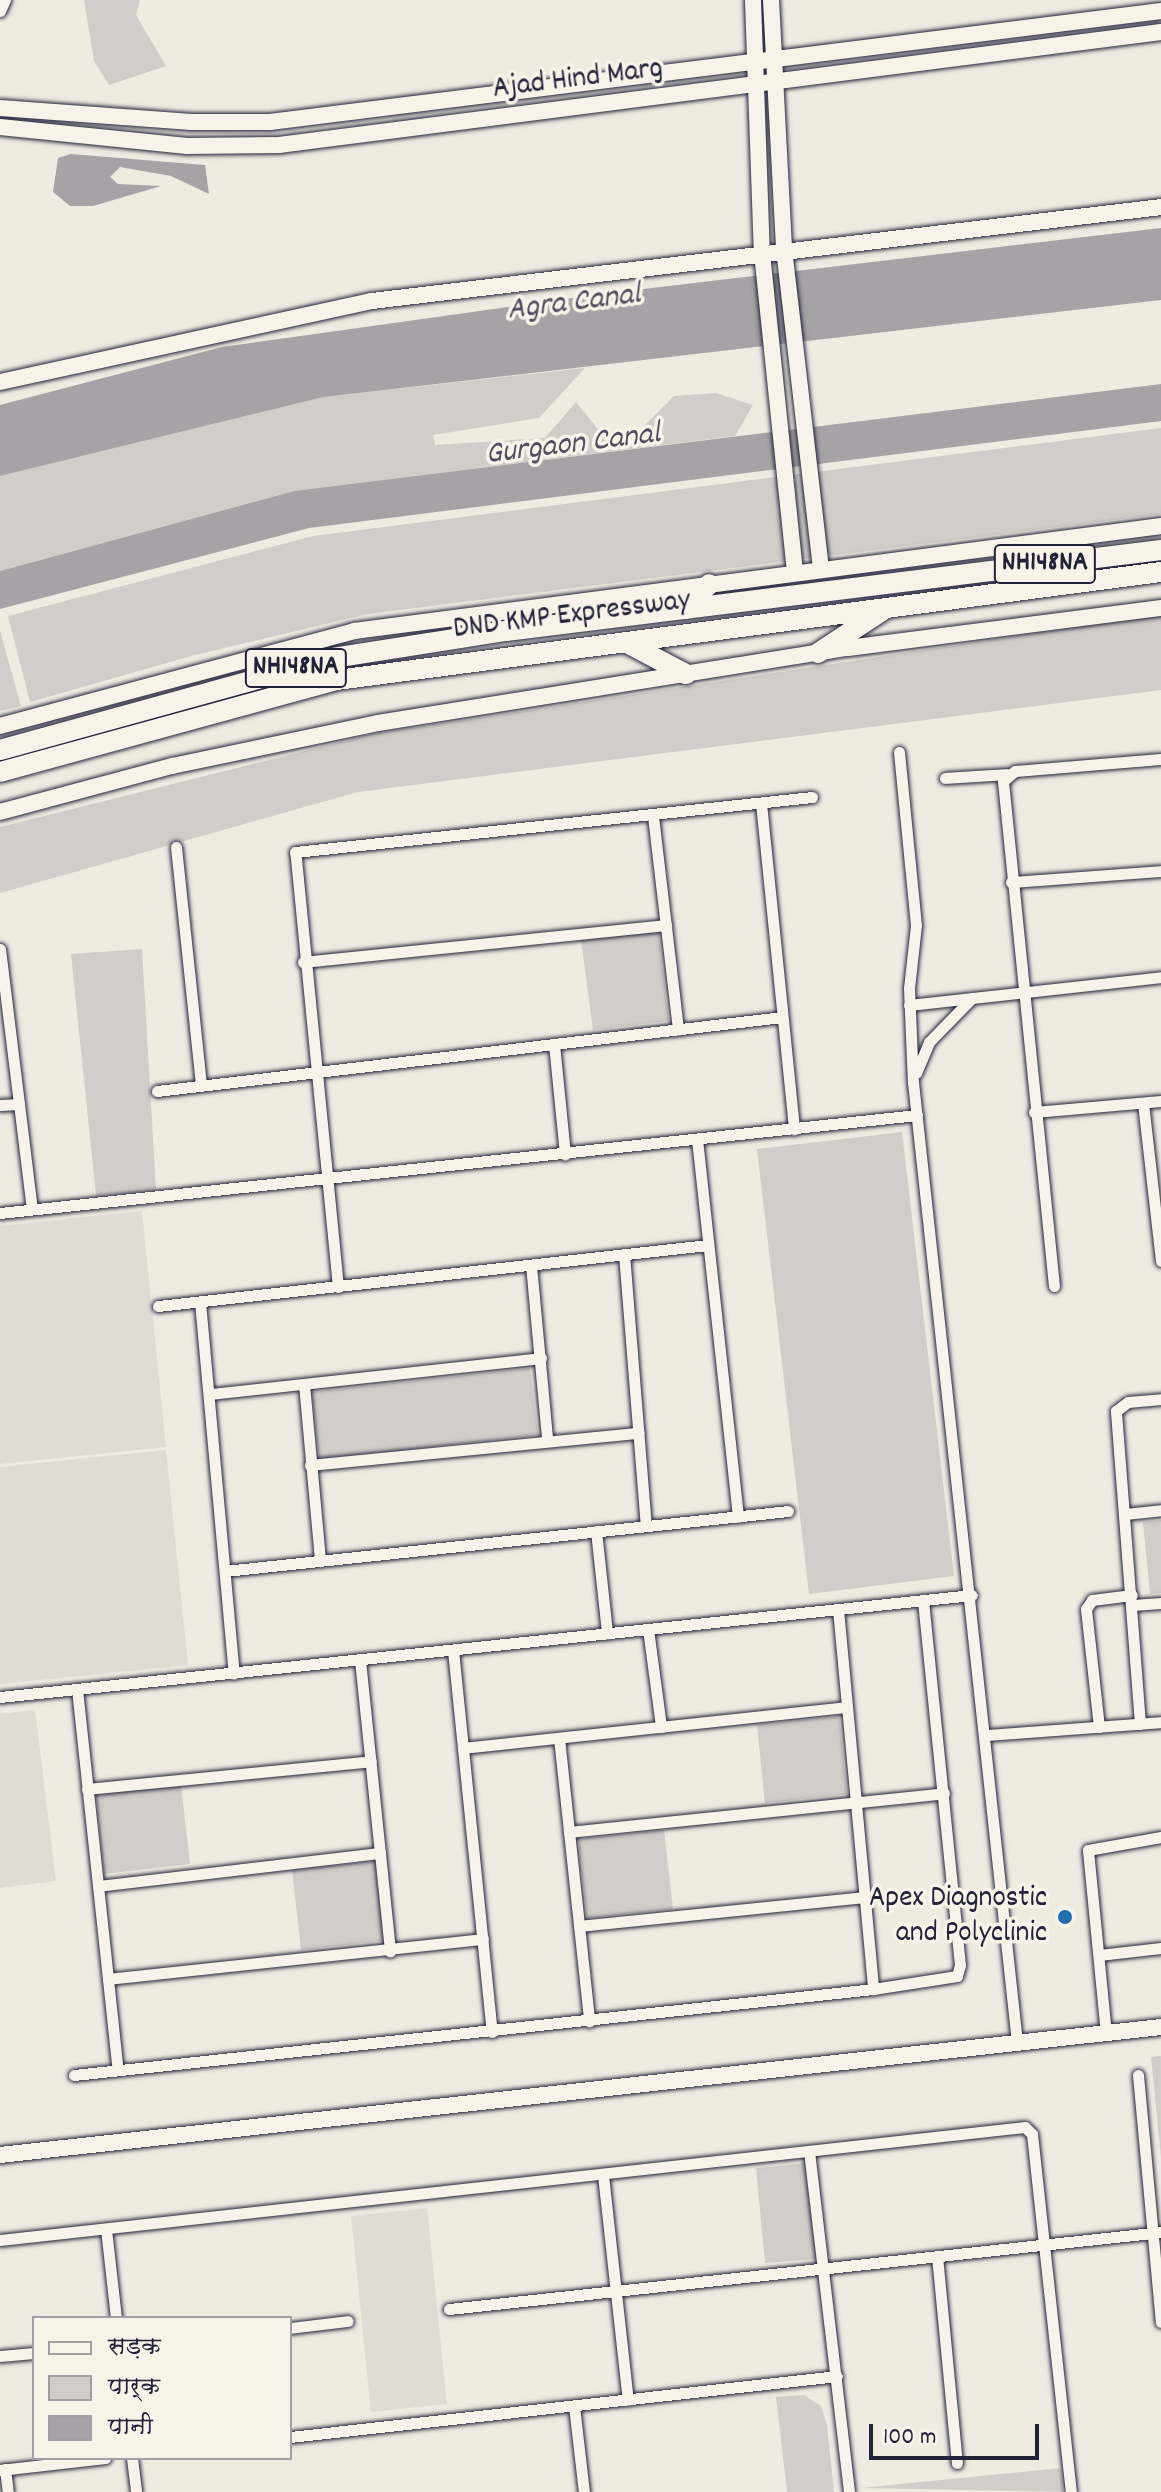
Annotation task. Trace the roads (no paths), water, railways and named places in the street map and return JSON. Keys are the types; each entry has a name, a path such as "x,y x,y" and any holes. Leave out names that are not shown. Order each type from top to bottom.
{"highway":[{"name":"DND KMP Expressway","path":"0,750 333,658 686,609 1161,550"},
{"name":"DND KMP Expressway","path":"0,772 337,680 1161,572"},
{"path":"686,609 709,584"},
{"path":"818,653 889,607"},
{"path":"625,642 686,674"}],"street":[{"path":"753,0 764,63"},
{"path":"771,0 764,63 763,260 795,571"},
{"path":"0,108 191,122 270,122 764,63 1161,11"},
{"name":"Ajad Hind Marg","path":"0,127 187,146 279,145 1161,32"},
{"path":"764,85 821,568"},
{"path":"0,382 372,301 763,260 1161,207"},
{"path":"773,364 796,372"},
{"path":"0,726 354,631 795,571 1161,526"},
{"path":"0,812 172,766 378,723 818,653 1161,608"},
{"path":"899,752 916,925 909,1005 913,1082 972,1595 1017,2043"},
{"path":"945,778 1161,759"},
{"path":"1007,774 1002,790 1054,1286"},
{"path":"338,1287 303,962 295,852 812,797"},
{"path":"761,803 794,1129"},
{"path":"653,816 678,1030"},
{"path":"176,847 201,1086"},
{"path":"1011,882 1161,871"},
{"path":"303,962 666,925"},
{"path":"0,949 32,1209"},
{"path":"909,1005 1161,977"},
{"path":"913,1082 929,1042 972,998"},
{"path":"157,1091 782,1017"},
{"path":"554,1044 565,1154"},
{"path":"1034,1112 1161,1101"},
{"path":"1143,1103 1159,1218 1161,1261"},
{"path":"0,1105 19,1104"},
{"path":"0,1213 326,1181 917,1115"},
{"path":"697,1139 738,1517"},
{"path":"158,1306 708,1245"},
{"path":"624,1254 646,1525"},
{"path":"531,1265 547,1439"},
{"path":"200,1302 234,1673"},
{"path":"210,1394 541,1358"},
{"path":"304,1384 320,1561"},
{"path":"1140,1724 1116,1411 1128,1402 1161,1399"},
{"path":"310,1465 547,1439 638,1433"},
{"path":"1125,1514 1161,1510"},
{"path":"225,1571 788,1511"},
{"path":"596,1531 607,1633"},
{"path":"0,1697 972,1595"},
{"path":"74,2075 492,2032 952,1978 961,1971 923,1600"},
{"path":"1099,1727 1086,1609 1092,1600 1161,1603"},
{"path":"838,1609 873,1989"},
{"path":"648,1629 661,1727"},
{"path":"453,1650 492,2032"},
{"path":"360,1660 390,1951"},
{"path":"77,1689 118,2070"},
{"path":"463,1748 847,1707"},
{"path":"986,1735 1160,1722 1161,1734"},
{"path":"559,1738 589,2021"},
{"path":"87,1789 371,1761"},
{"path":"569,1832 944,1793"},
{"path":"1106,2034 1088,1850 1161,1837"},
{"path":"98,1886 380,1853"},
{"path":"579,1926 865,1897"},
{"path":"108,1979 483,1939"},
{"path":"1099,1955 1161,1948"},
{"path":"0,2155 1161,2027"},
{"path":"1138,2075 1156,2232 1161,2322"},
{"path":"0,2240 1025,2127 1032,2134 1071,2492"},
{"path":"809,2151 826,2267 849,2492"},
{"path":"603,2175 628,2400"},
{"path":"106,2229 116,2316"},
{"path":"449,2309 1156,2232"},
{"path":"937,2256 957,2463"},
{"path":"292,2328 348,2321"},
{"path":"0,2356 32,2353"},
{"path":"292,2437 837,2376"},
{"path":"574,2406 584,2492"},
{"path":"8,2492 3,2470 88,2460"},
{"path":"132,2460 136,2492"}],"water":[{"path":"71,154 205,165 209,194 171,176 120,167 110,177 118,184 161,186 93,206 70,206 53,192 58,158"},
{"name":"Agra Canal","path":"1161,228 1161,300 324,397 0,476 0,405 222,347 601,294"},
{"path":"1161,384 1161,421 309,528 0,609 0,571 294,491"}],"place":[{"name":"Apex Diagnostic and Polyclinic","path":"1065,1917"}],"water label":[{"name":"Gurgaon Canal","path":"573,446"}]}
